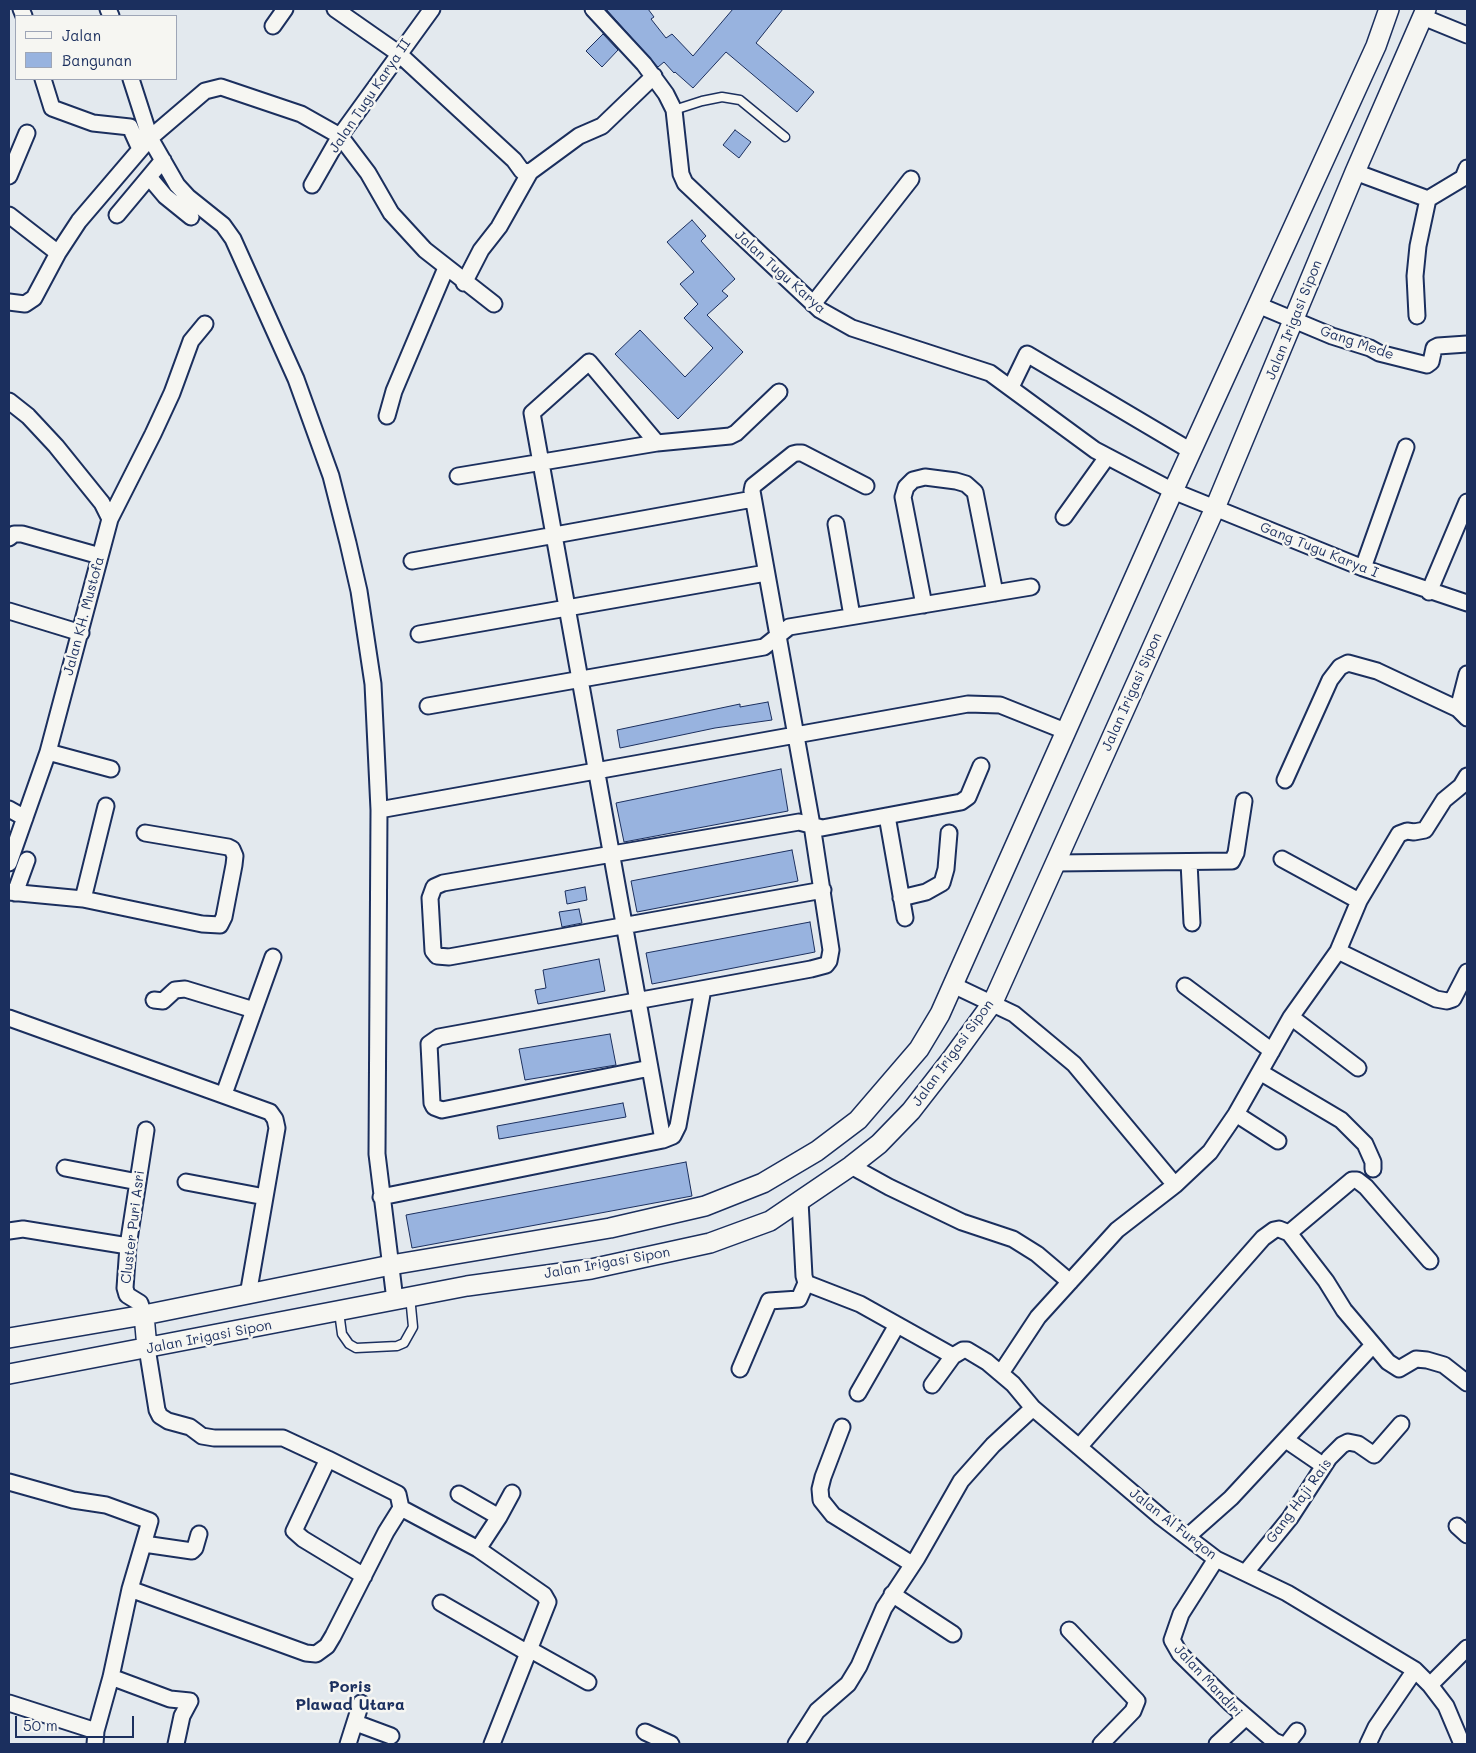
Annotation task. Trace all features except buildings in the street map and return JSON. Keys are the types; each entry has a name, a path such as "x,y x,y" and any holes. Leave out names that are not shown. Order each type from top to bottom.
{"street":[{"path":"273,26 285,9"},
{"path":"335,9 398,53 514,160 522,171 530,172"},
{"name":"Jalan Tugu Karya II","path":"312,185 340,136 398,53 432,9"},
{"name":"Jalan Tugu Karya","path":"593,9 654,76 674,110 681,174 685,183 813,304 826,314 852,328 976,367 990,374 1107,457 1176,493"},
{"path":"9,1338 144,1315 610,1228 705,1206 763,1183 817,1151 860,1122 919,1049 955,986 1065,732 1176,493 1191,451 1263,307 1376,46 1389,9"},
{"path":"1425,13 1467,35"},
{"name":"Jalan Irigasi Sipon","path":"9,1374 339,1312 400,1297 591,1269 710,1243 770,1221 851,1166 878,1143 911,1111 953,1058 991,1001 1055,863 1212,507 1289,318 1425,13"},
{"path":"464,283 481,250 499,227 530,172 579,136 602,126 654,76"},
{"path":"43,80 52,108 92,123 130,127 140,149"},
{"path":"131,80 150,138 178,185 188,197 223,225 233,239 296,379 331,476 348,543 368,643 373,684 379,810 377,1154 391,1268 400,1297"},
{"path":"9,302 25,304 34,298 58,253 79,220 140,149 150,138 205,91 221,87 301,114 340,136 368,173 391,213 425,250 464,283 494,304"},
{"path":"9,176 27,133"},
{"path":"117,215 163,160"},
{"path":"1355,172 1428,199"},
{"path":"1417,316 1415,276 1428,199 1466,175"},
{"path":"149,177 165,196 191,217"},
{"path":"813,304 911,179"},
{"path":"9,215 58,253"},
{"path":"387,416 394,391 446,268"},
{"name":"Gang Mede","path":"1263,307 1332,336 1370,348 1379,353 1429,365 1432,352 1438,346 1467,344"},
{"name":"Jalan KH. Mustofa","path":"9,863 48,752 110,520 159,421 191,341 205,324"},
{"path":"1011,388 1027,354 1191,451"},
{"path":"657,443 589,362 532,413 663,1140"},
{"path":"458,476 657,443 730,436 736,433 779,392"},
{"path":"9,401 28,416 56,446 102,502 110,520"},
{"path":"1363,568 1406,447"},
{"path":"650,1068 442,1110 434,1107 432,1103 429,1048 435,1038 826,965 829,961 831,950 823,890 753,499 753,486 793,454 797,453 866,486"},
{"path":"1064,517 1107,457"},
{"path":"924,605 903,497 906,487 913,480 925,477 956,480 966,484 975,492 995,593"},
{"name":"Gang Tugu Karya I","path":"1176,493 1363,568 1467,604"},
{"path":"412,561 753,499"},
{"path":"1429,592 1467,502"},
{"path":"836,524 852,616"},
{"path":"9,538 14,534 22,534 100,556"},
{"path":"419,634 766,573"},
{"path":"428,706 764,647 779,637 789,627 1031,587"},
{"path":"9,611 81,633"},
{"path":"1285,780 1330,680 1340,667 1348,663 1377,671 1463,714 1467,674"},
{"path":"379,810 968,704 987,703 1015,709 1065,732"},
{"path":"48,752 111,769"},
{"path":"823,890 624,924 449,957 437,956 433,951 430,898 431,892 438,884 799,822 822,828 966,800 981,766"},
{"path":"1001,1373 1038,1317 1117,1230 1175,1185 1210,1152 1236,1114 1291,1017 1338,951 1359,901 1399,834 1407,831 1425,830 1444,800 1461,786 1467,776"},
{"path":"1055,863 1232,861 1236,853 1244,801"},
{"path":"83,899 106,806"},
{"path":"9,809 25,818"},
{"path":"888,816 904,918"},
{"path":"27,860 12,892 83,899 202,924 220,925 224,917 234,865 235,856 232,850 228,847 146,833"},
{"path":"901,898 926,892 942,883 946,869 949,833"},
{"path":"1282,859 1359,901"},
{"path":"1189,862 1192,923"},
{"path":"1338,951 1436,999 1447,1001 1453,998 1467,972"},
{"path":"224,1094 273,957"},
{"path":"955,986 991,1001 1027,1022 1074,1064 1175,1185"},
{"path":"1185,986 1272,1051"},
{"path":"154,1000 163,1000 175,990 185,989 254,1010"},
{"path":"381,1197 663,1140 673,1136 678,1126 703,989"},
{"path":"1291,1017 1358,1068"},
{"path":"9,1018 270,1112 275,1119 277,1128 248,1295"},
{"path":"1260,1072 1341,1120 1365,1144 1373,1162 1373,1169"},
{"path":"1236,1114 1278,1141"},
{"path":"860,1122 878,1143"},
{"name":"Cluster Puri Asri","path":"144,1315 140,1303 126,1292 128,1246 146,1130"},
{"path":"851,1166 889,1187 962,1222 1013,1239 1037,1254 1070,1282"},
{"path":"65,1168 138,1182"},
{"path":"1289,1234 1352,1180 1357,1180 1366,1187 1430,1261"},
{"path":"186,1182 265,1197"},
{"path":"740,1369 769,1301 799,1299 806,1283 800,1201"},
{"path":"9,1231 23,1229 128,1246"},
{"path":"1079,1447 1263,1238 1274,1230 1279,1229 1289,1234 1326,1281 1344,1310 1388,1362 1399,1370 1416,1359 1422,1359 1444,1365 1467,1383"},
{"path":"806,1283 860,1304 953,1356 932,1385"},
{"path":"144,1315 147,1348 157,1410 160,1416 168,1421 190,1427 202,1436 283,1438 398,1494 402,1508 478,1549 544,1595 548,1602 492,1744"},
{"path":"858,1393 897,1325"},
{"path":"1187,1537 1230,1498 1373,1345"},
{"name":"Jalan Al Furqon","path":"953,1356 962,1350 967,1350 1001,1373 1033,1408 1216,1559 1287,1592 1415,1670 1430,1685 1446,1706 1462,1744"},
{"path":"796,1744 817,1711 848,1684 892,1594 961,1482 993,1445 1033,1408"},
{"name":"Gang Haji Rais","path":"1246,1572 1290,1518 1329,1458 1348,1442 1358,1444 1374,1455 1377,1454 1401,1424"},
{"path":"842,1427 823,1477 820,1489 821,1500 833,1515 912,1564"},
{"path":"1286,1440 1324,1466"},
{"path":"328,1459 294,1531 303,1539 364,1576"},
{"path":"9,1482 73,1500 106,1505 150,1520 130,1589 111,1677 95,1737 9,1703"},
{"path":"478,1549 512,1493"},
{"path":"459,1494 499,1517"},
{"path":"130,1589 312,1654 320,1652 330,1641 386,1532 402,1508"},
{"path":"144,1544 192,1551 195,1548 199,1534"},
{"name":"Jalan Mandiri","path":"1216,1559 1181,1614 1172,1640 1191,1665 1246,1717 1217,1744"},
{"path":"892,1594 953,1634"},
{"path":"441,1603 588,1682"},
{"path":"1069,1630 1136,1701 1133,1711 1101,1744"},
{"path":"1430,1685 1467,1648"},
{"path":"1368,1744 1376,1727 1415,1670"},
{"path":"111,1677 170,1699 190,1701 182,1716 176,1744"},
{"path":"348,1744 361,1703"},
{"path":"1246,1717 1274,1741 1282,1744"},
{"path":"356,1723 391,1736"},
{"path":"1287,1744 1297,1731"},
{"path":"645,1732 671,1744"}],"lane":[{"path":"674,110 722,97 740,100 785,137"},
{"path":"339,1312 342,1334 349,1344 356,1348 396,1346 404,1343 413,1327 400,1297"}],"district":[{"name":"Poris Plawad Utara","path":"350,1696"}]}
